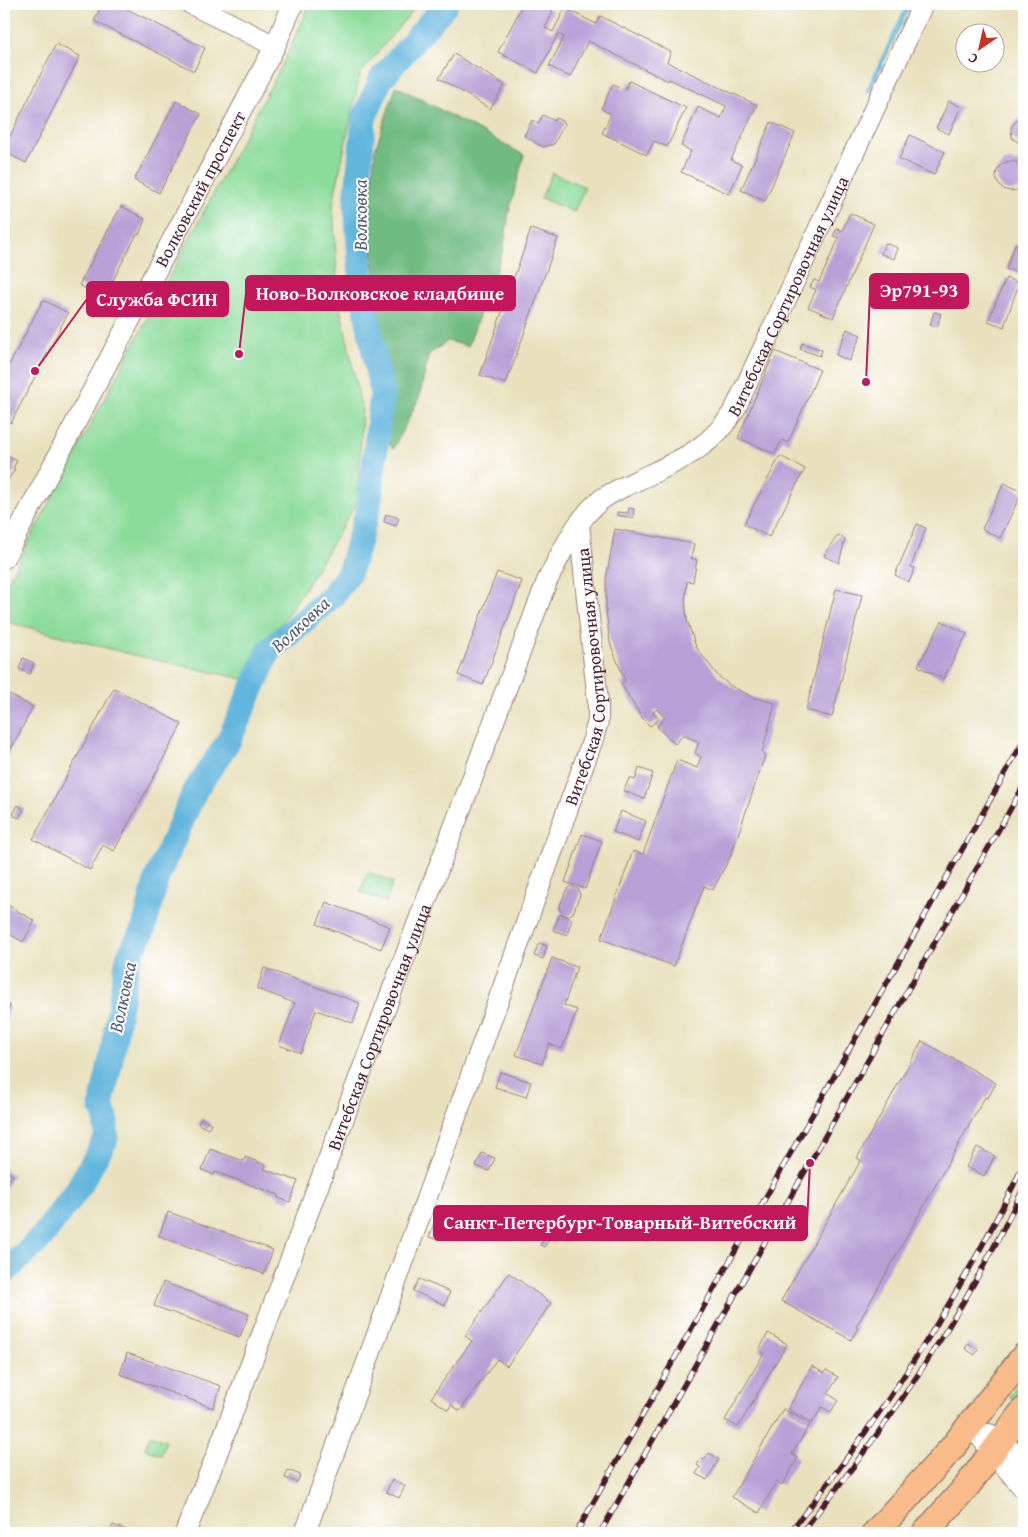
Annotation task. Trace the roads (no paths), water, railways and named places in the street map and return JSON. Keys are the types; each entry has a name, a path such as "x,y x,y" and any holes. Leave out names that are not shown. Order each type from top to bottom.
{"main road":[{"path":"876,1533 971,1426 1024,1356"},
{"path":"925,1533 967,1486 1024,1410"}],"street":[{"path":"191,4 275,46"},
{"name":"Волковский проспект","path":"4,558 275,46 293,4"},
{"name":"Витебская Сортировочная улица","path":"185,1533 218,1451 541,597 564,548 578,524 603,499 686,457 710,440 725,426 736,407 923,4"},
{"name":"Витебская Сортировочная улица","path":"305,1533 598,721 598,702 578,524"},
{"path":"971,1426 1024,1466"},
{"path":"997,1446 1024,1489"}],"waterway":[{"name":"Волковка","path":"4,1273 41,1238 77,1190 106,1139 106,1118 101,1106 128,958 144,928 157,877 196,789 228,742 269,651 332,596 349,573 369,507 382,394 362,289 356,203 364,118 381,79 446,4"},
{"path":"868,91 909,4"}],"railway":[{"path":"576,1533 1024,740"},
{"path":"600,1533 1024,785"},
{"path":"789,1533 856,1446 917,1355 973,1262 1024,1164"},
{"path":"801,1533 864,1452 923,1367 976,1279 1024,1187"}],"place":[{"name":"Ново-Волковское кладбище","path":"239,354"},
{"name":"Служба ФСИН","path":"35,371"},
{"name":"Эр791-93","path":"866,382"},
{"name":"Санкт-Петербург-Товарный-Витебский","path":"810,1163"}]}
